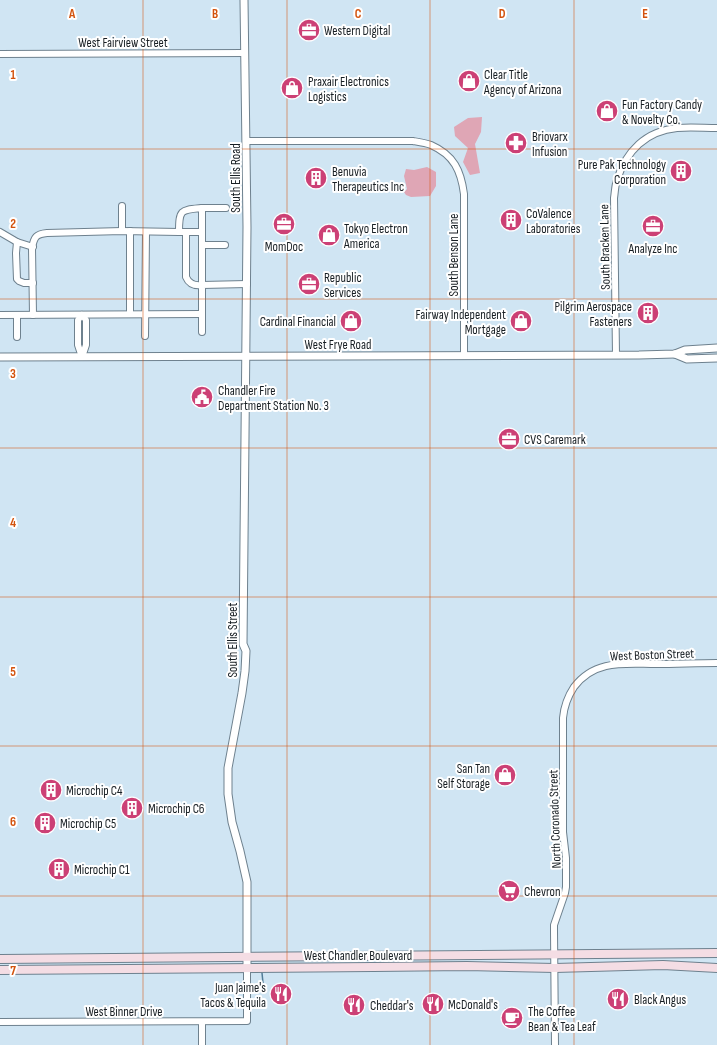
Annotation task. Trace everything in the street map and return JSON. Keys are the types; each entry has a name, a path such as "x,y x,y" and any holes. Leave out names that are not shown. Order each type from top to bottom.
{"main road":[{"name":"West Chandler Boulevard","path":"0,959 717,953"},
{"path":"405,967 409,962 436,960 446,956"},
{"name":"West Chandler Boulevard","path":"0,970 405,967 554,968 663,965 717,968"}],"street":[{"name":"South Ellis Road","path":"244,0 247,141 246,356"},
{"name":"West Fairview Street","path":"0,54 245,53"},
{"name":"South Bracken Lane","path":"616,355 614,198 617,179 624,162 630,152 638,144 661,131 676,128 717,128"},
{"name":"South Benson Lane","path":"247,141 413,141 431,145 450,158 458,169 464,194 464,356"},
{"path":"122,206 122,231"},
{"path":"202,208 202,332"},
{"path":"179,232 181,213 186,209 226,208"},
{"path":"33,315 33,241 36,236 40,234 122,231 202,232"},
{"path":"130,231 130,314"},
{"path":"0,232 17,242 33,246"},
{"path":"145,336 146,232"},
{"path":"186,232 186,277 188,281 197,286 247,284"},
{"path":"17,242 16,253 18,279 21,282 33,284"},
{"path":"202,245 225,245"},
{"path":"0,315 202,314"},
{"path":"17,337 18,315"},
{"path":"82,315 86,320 86,345 82,357"},
{"name":"West Frye Road","path":"0,357 616,355 675,354 685,350 717,348"},
{"name":"West Frye Road","path":"675,354 687,359 717,358"},
{"name":"South Ellis Street","path":"246,356 243,644 246,651 242,693 228,768 228,794 232,822 247,882 247,968"},
{"name":"West Boston Street","path":"589,672 605,666 620,664 717,663"},
{"name":"North Coronado Street","path":"555,1045 554,925 565,893 566,881 566,858 563,832 564,712 567,700 573,689 589,672"},
{"name":"West Binner Drive","path":"0,1022 247,1021 247,968"},
{"path":"202,1022 202,1045"}],"shaded area":[{"path":"482,117 481,132 475,144 480,173 470,175 463,162 468,148 455,136 454,127 468,118"},
{"path":"427,167 436,172 436,186 430,196 411,197 406,195 404,192 407,189 404,176 406,169 414,170"}],"waterway":[{"path":"262,973 263,983"}],"place":[{"name":"Western Digital","path":"309,30"},
{"name":"Clear Title Agency of Arizona","path":"469,81"},
{"name":"Praxair Electronics Logistics","path":"292,88"},
{"name":"Fun Factory Candy & Novelty Co.","path":"607,111"},
{"name":"Briovarx Infusion","path":"516,143"},
{"name":"Pure Pak Technology Corporation","path":"681,171"},
{"name":"Benuvia Therapeutics Inc","path":"316,178"},
{"name":"CoValence Laboratories","path":"511,220"},
{"name":"MomDoc","path":"284,224"},
{"name":"Analyze Inc","path":"653,226"},
{"name":"Tokyo Electron America","path":"329,235"},
{"name":"Republic Services","path":"309,284"},
{"name":"Pilgrim Aerospace Fasteners","path":"648,313"},
{"name":"Cardinal Financial","path":"351,321"},
{"name":"Fairway Independent Mortgage","path":"521,321"},
{"name":"Chandler Fire Department Station No. 3","path":"202,397"},
{"name":"CVS Caremark","path":"509,439"},
{"name":"San Tan Self Storage","path":"505,775"},
{"name":"Microchip C4","path":"51,790"},
{"name":"Microchip C6","path":"132,808"},
{"name":"Microchip C5","path":"45,823"},
{"name":"Microchip C1","path":"59,869"},
{"name":"Chevron","path":"509,891"},
{"name":"Juan Jaime's Tacos & Tequila","path":"281,994"},
{"name":"Black Angus","path":"618,999"},
{"name":"McDonald's","path":"433,1004"},
{"name":"Cheddar's","path":"354,1005"},
{"name":"The Coffee Bean & Tea Leaf","path":"512,1018"}]}
